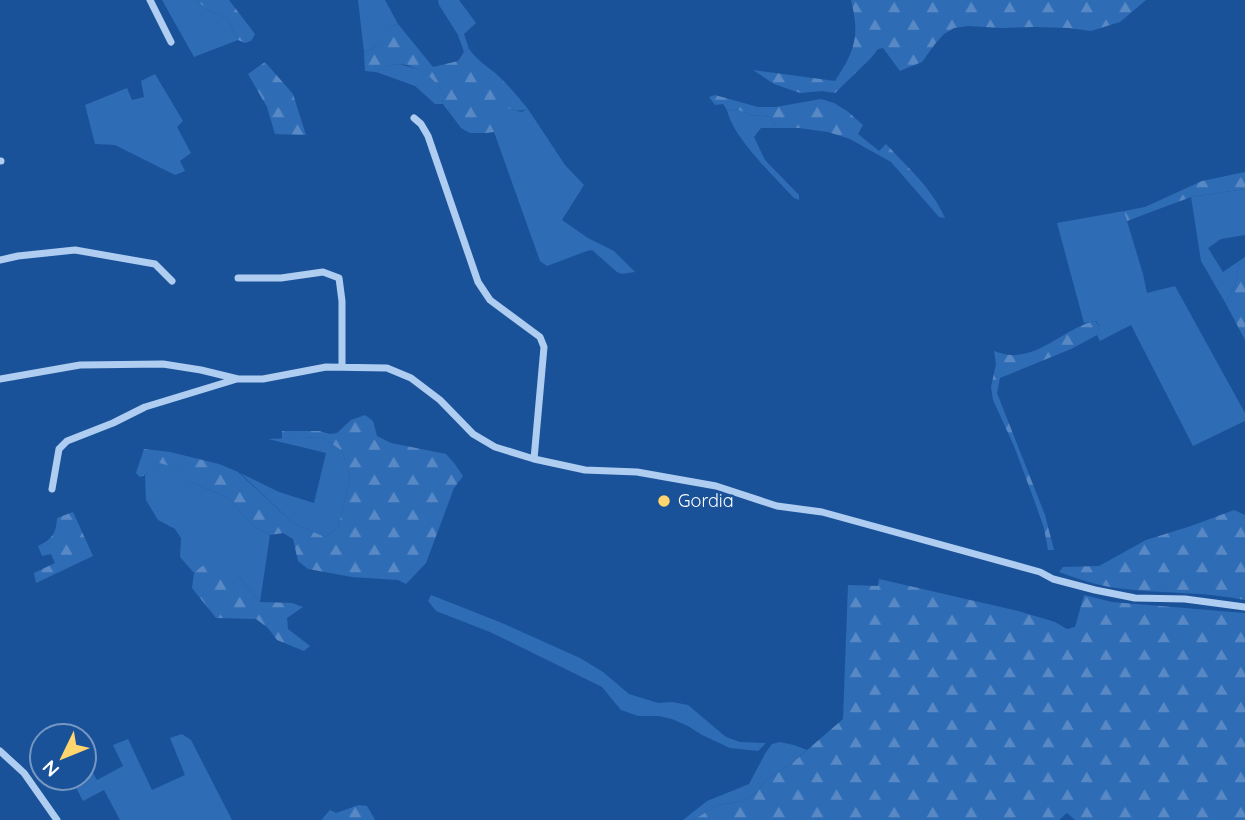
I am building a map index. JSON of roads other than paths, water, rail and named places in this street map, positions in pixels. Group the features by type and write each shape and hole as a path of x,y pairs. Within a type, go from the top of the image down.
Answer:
{"street":[{"path":"150,0 171,42"},
{"path":"414,118 428,136 478,282 490,300 540,337 544,347 534,459"},
{"path":"0,260 75,250 155,264 172,281"},
{"path":"238,278 281,278 323,272 339,278 342,301 342,367"},
{"path":"0,379 80,365 163,364 238,379 263,379 326,367 387,368 411,378 440,401 473,434 495,447 534,459 585,470 637,472 716,486 777,506 822,512 1040,572 1052,579 1095,590 1135,598 1185,599 1245,607"},
{"path":"52,489 59,449 67,441 145,407 238,379"},
{"path":"0,751 24,772 57,820"}],"place":[{"name":"Gordia","path":"664,501"}]}
